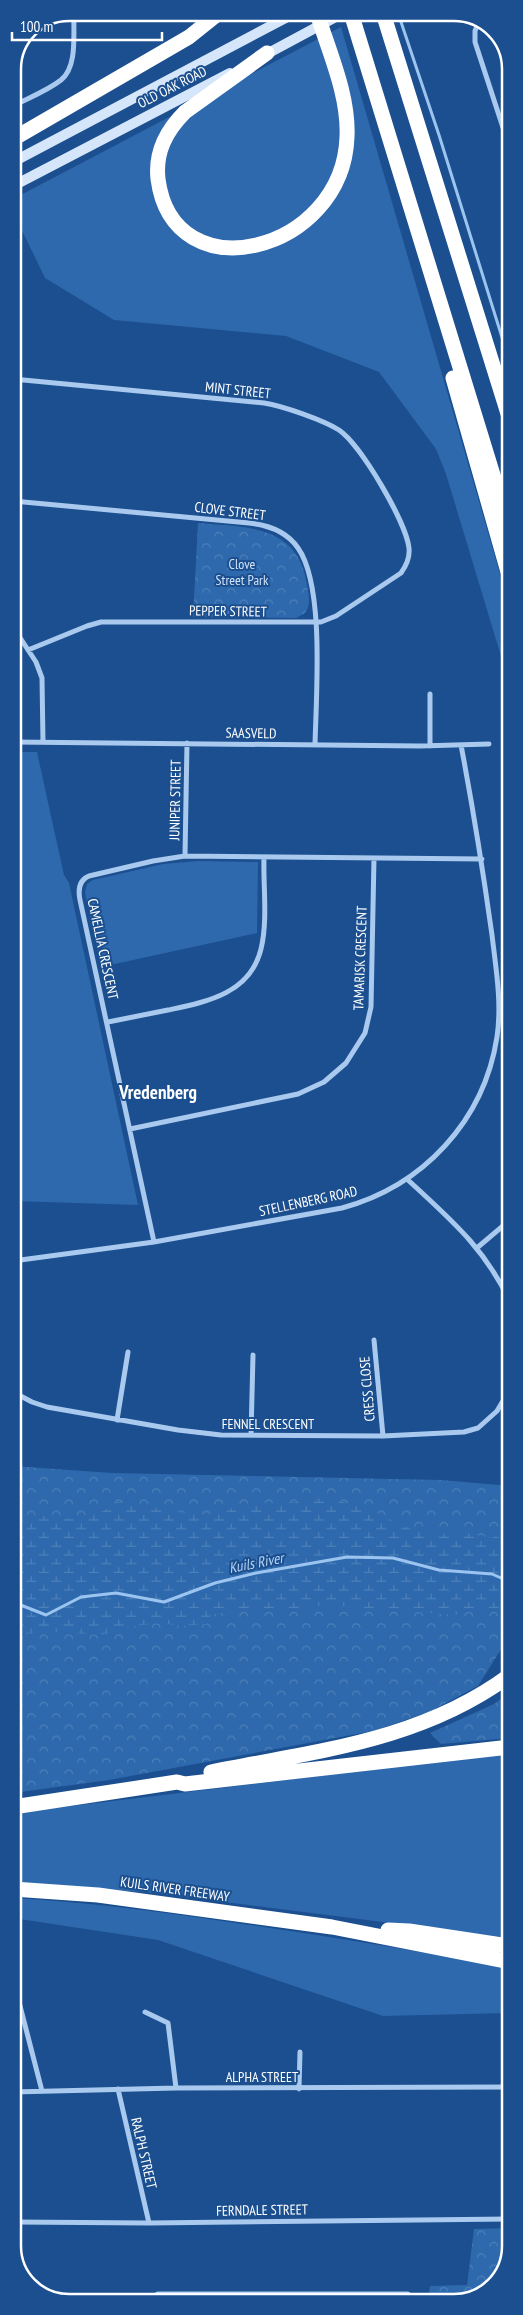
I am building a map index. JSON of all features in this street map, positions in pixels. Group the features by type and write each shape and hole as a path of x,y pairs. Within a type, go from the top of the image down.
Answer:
{"highway":[{"path":"21,134 189,37 209,21"},
{"path":"267,53 185,112 173,124 161,146 158,175 165,205 183,230 205,243 237,248 262,244 282,237 309,219 334,187 346,153 347,123 342,94 319,21"},
{"path":"354,21 502,504"},
{"path":"385,21 502,394"},
{"path":"401,172 397,176 396,181 502,551"},
{"path":"177,1782 184,1777 379,1738 448,1713 485,1694 502,1681"},
{"path":"21,1806 177,1782 185,1784 502,1748"},
{"name":"KUILS RIVER FREEWAY","path":"21,1890 107,1896 332,1927"},
{"path":"332,1927 410,1931 502,1945"},
{"path":"332,1927 502,1960"}],"main road":[{"name":"OLD OAK ROAD","path":"21,157 280,21"},
{"name":"OLD OAK ROAD","path":"21,181 328,21"}],"street":[{"path":"21,101 65,76 71,59 73,21"},
{"path":"476,27 475,42 502,127"},
{"name":"MINT STREET","path":"21,380 264,402 280,406 334,427 347,437 386,491 408,544 408,558"},
{"name":"CLOVE STREET","path":"21,502 249,522 275,529 293,542 307,563 312,586 316,624 316,745"},
{"name":"PEPPER STREET","path":"28,650 101,622 316,624 336,616 401,574 408,558"},
{"path":"21,639 38,667 43,684 42,742"},
{"path":"430,694 430,746"},
{"name":"SAASVELD","path":"21,742 430,746 489,744"},
{"name":"JUNIPER STREET","path":"185,856 186,743"},
{"name":"STELLENBERG ROAD","path":"21,1261 154,1242 342,1208 379,1196 408,1180 434,1158 462,1126 482,1090 495,1050 499,1022 499,994 482,859 461,745"},
{"name":"CAMELLIA CRESCENT","path":"154,1242 108,1022 80,900 81,882 89,876 185,856 482,859"},
{"path":"108,1022 207,1001 226,994 242,982 257,959 262,943 264,857"},
{"name":"TAMARISK CRESCENT","path":"130,1129 298,1094 324,1082 346,1064 365,1033 372,1007 374,858"},
{"path":"408,1180 478,1247 502,1284"},
{"path":"478,1247 502,1227"},
{"name":"CRESS CLOSE","path":"374,1340 383,1436"},
{"path":"117,1420 128,1352"},
{"path":"251,1435 253,1355"},
{"name":"FENNEL CRESCENT","path":"21,1397 47,1407 117,1420 207,1434 251,1435 383,1436 464,1432 478,1428 497,1411 502,1403"},
{"path":"21,2010 42,2091"},
{"path":"145,2012 168,2022 176,2088"},
{"path":"299,2089 300,2052"},
{"name":"ALPHA STREET","path":"21,2092 176,2088 502,2087"},
{"name":"RALPH STREET","path":"118,2089 149,2223"},
{"name":"FERNDALE STREET","path":"21,2222 149,2223 502,2219"},
{"path":"158,2294 408,2294"}],"green space":[{"path":"341,27 502,580 502,660 446,474 436,449 379,372 286,336 114,320 45,278 21,228 21,195"},
{"name":"Clove Street Park","path":"198,523 249,528 265,532 279,538 291,548 300,562 306,580 309,602 305,613 296,618 193,617"},
{"path":"21,752 37,752 64,875 69,883 138,1205 21,1201"},
{"path":"198,861 258,862 257,933 101,967 85,893 87,884 93,880 163,864"},
{"path":"21,1467 112,1473 441,1480 502,1485 502,1648 478,1686 429,1712 373,1731 109,1780 21,1792"},
{"path":"322,1497 363,1507 417,1532 443,1534 457,1531 492,1538 502,1531 502,1612 481,1609 454,1615 339,1606 312,1606 304,1612 255,1608 215,1614 209,1617 207,1624 182,1626 161,1623 126,1627 102,1635 46,1631 21,1635 21,1521 42,1516 59,1519 82,1517 105,1510 117,1502 197,1515 224,1513 238,1504 314,1502"},
{"path":"502,1698 502,1739 441,1744 430,1733 494,1704"},
{"path":"502,1754 502,1937 145,1892 21,1885 21,1812"},
{"path":"21,1899 94,1904 175,1914 405,1949 502,1967 502,2013 383,2016 158,1940 21,1919"},
{"path":"502,2228 501,2252 495,2270 483,2284 472,2290 454,2294 429,2294 430,2286 467,2285 474,2229"}],"waterway":[{"path":"401,21 439,135 502,337"},
{"name":"Kuils River","path":"21,1605 46,1615 81,1597 116,1593 164,1602 215,1583 256,1573 347,1557 393,1558 439,1570 492,1574 502,1578"}],"district":[{"name":"Vredenberg","path":"158,1092"}]}
